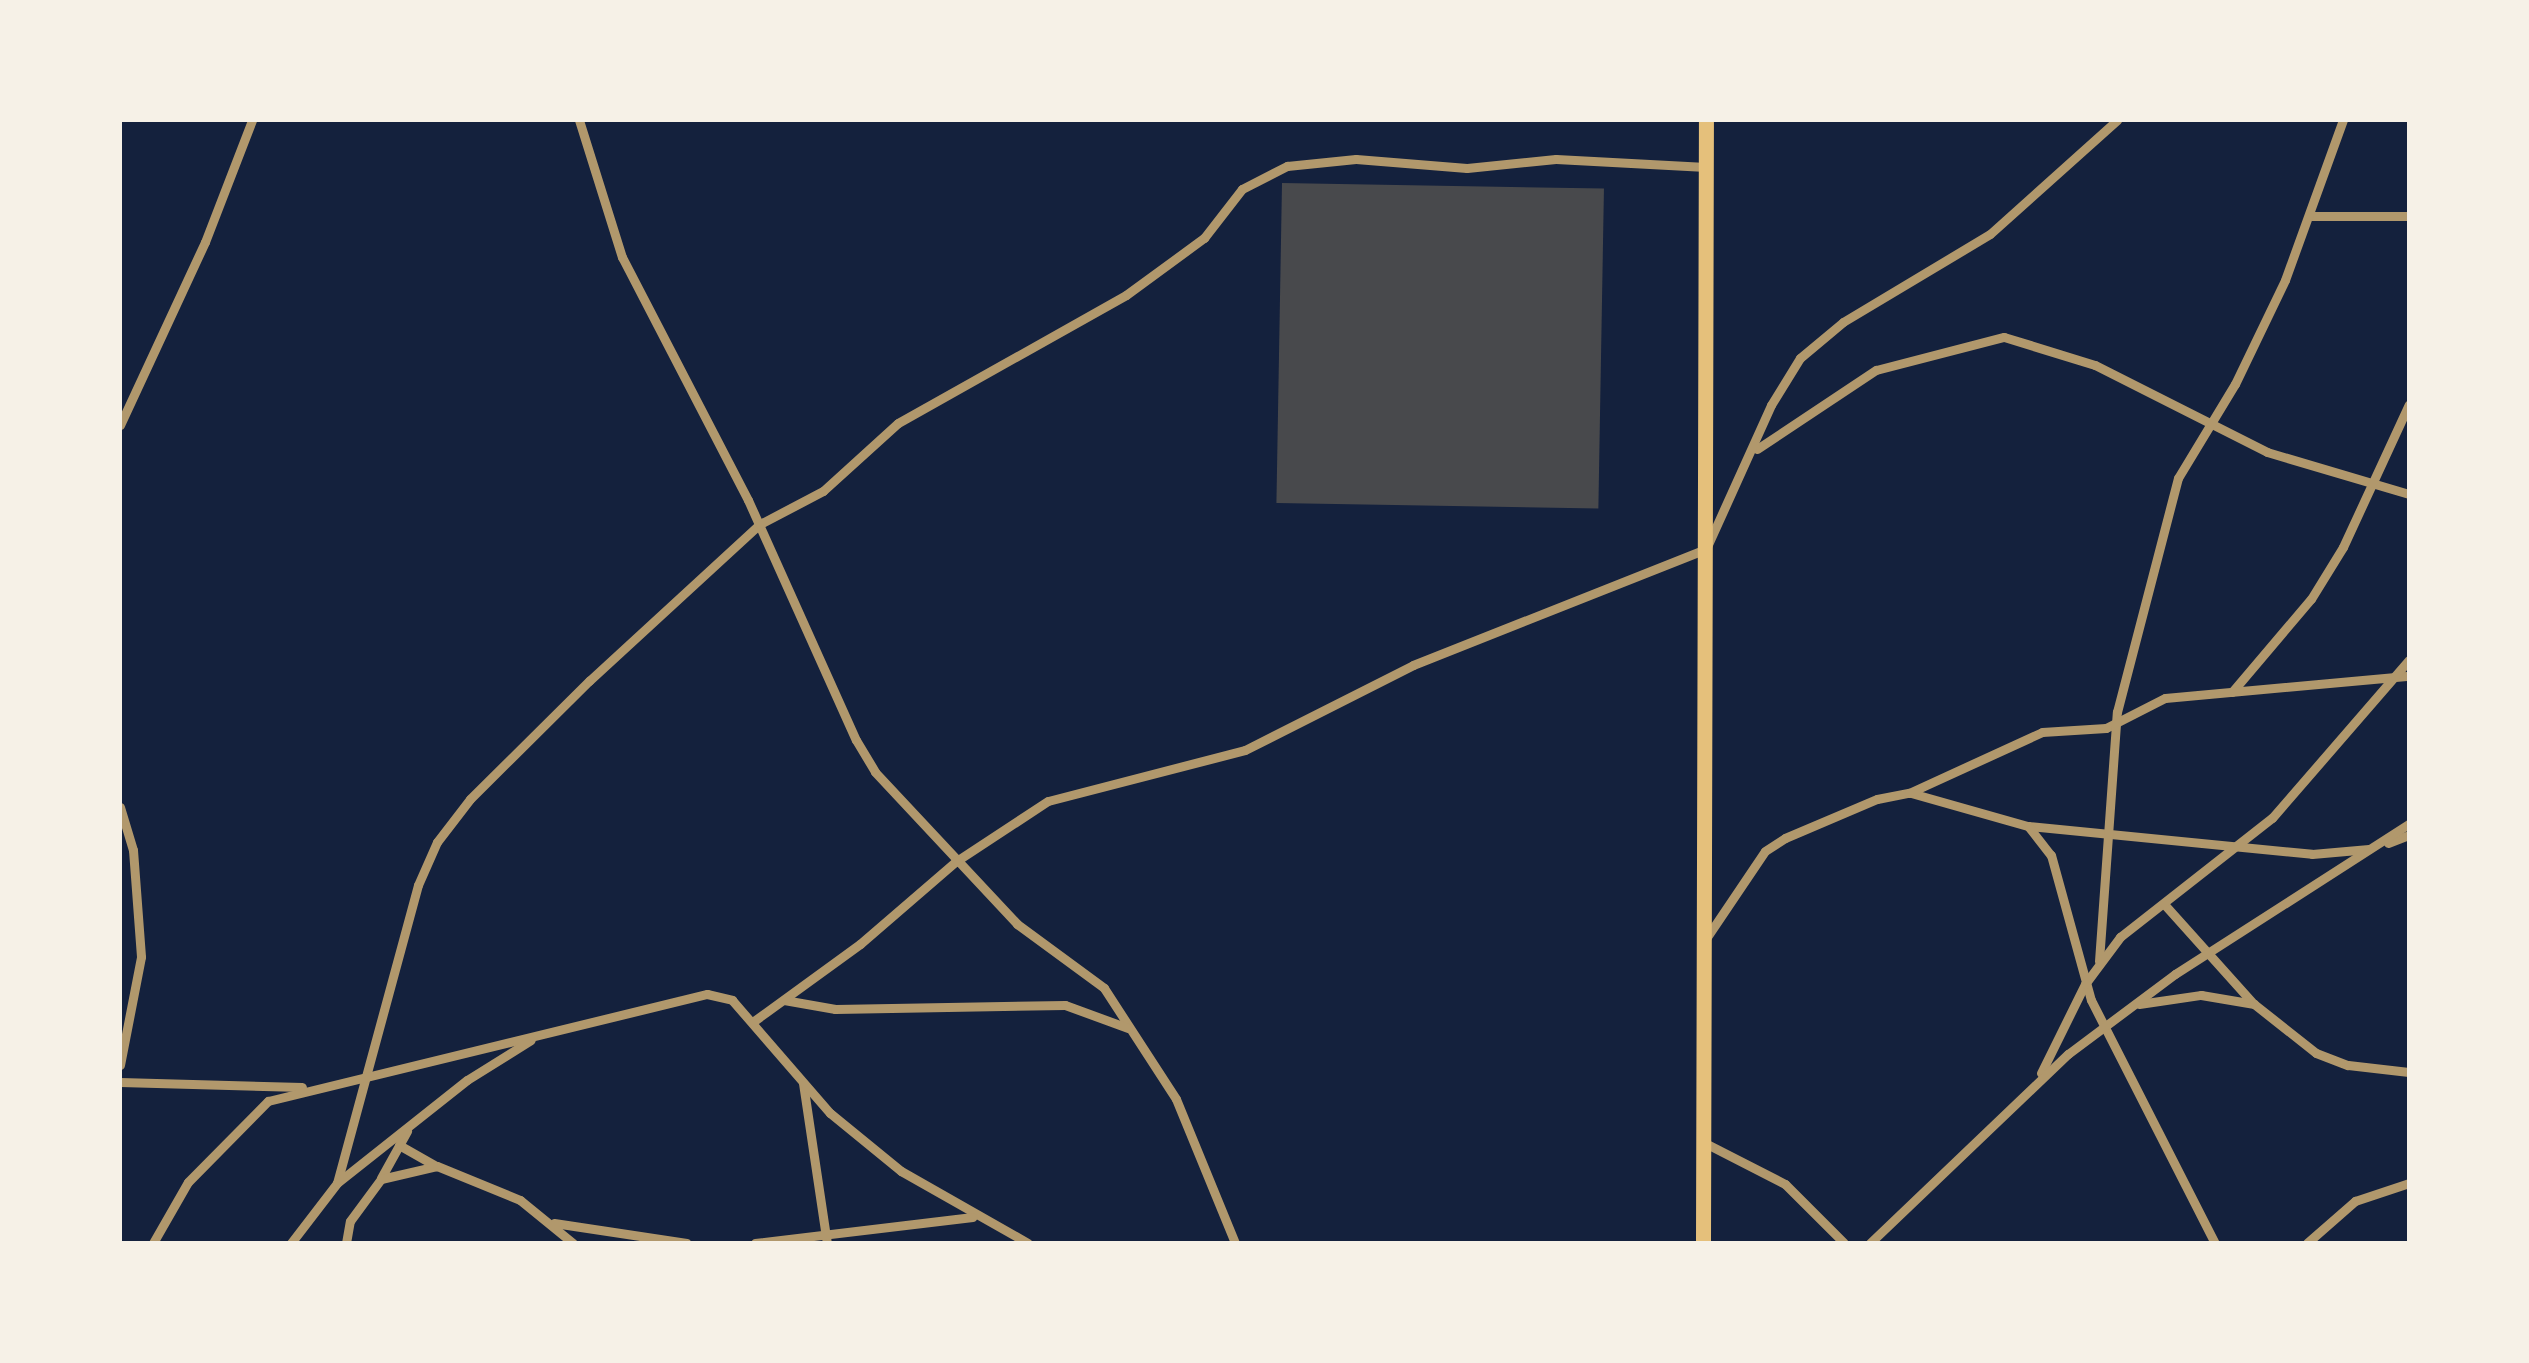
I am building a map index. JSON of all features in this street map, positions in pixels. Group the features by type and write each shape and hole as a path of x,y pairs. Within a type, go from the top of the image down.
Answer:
{"highway":[{"path":"1703,1243 1706,120"}],"street":[{"path":"120,425 205,242 252,120"},
{"path":"579,120 622,257 760,524 856,740 875,772 956,862 1016,924 1089,974 1130,1028 1176,1099 1236,1243"},
{"path":"754,1021 956,862 1048,801 1245,750 1414,665 1706,550 1754,451 1771,405 1800,358 1842,322 1990,234 2118,120"},
{"path":"2099,961 2116,723 2178,478 2257,340 2310,216 2344,120"},
{"path":"337,1183 370,1078 418,886 437,842 470,798 760,524 823,491 898,423 1126,296 1204,238 1242,189 1287,166 1356,159 1467,168 1556,159 1706,168"},
{"path":"2310,216 2409,216"},
{"path":"1754,451 1876,370 2004,337 2095,365 2267,452 2409,494"},
{"path":"2232,692 2311,599 2343,547 2409,404"},
{"path":"2038,1080 2099,961 2272,818 2409,660"},
{"path":"1705,940 1765,851 1877,799 1909,792 2042,732 2088,732 2116,723 2164,698 2409,676"},
{"path":"1909,792 2028,826 2236,848 2312,854 2380,846 2409,835"},
{"path":"120,807 133,850 141,957 120,1066"},
{"path":"1870,1243 2038,1080 2104,1028 2210,951 2409,824"},
{"path":"2028,826 2050,855 2086,984 2104,1028 2214,1243"},
{"path":"2164,904 2254,1004 2329,1058 2409,1072"},
{"path":"153,1243 188,1182 242,1122 268,1100 708,994 732,1000 830,1113 902,1171 1028,1243"},
{"path":"2136,1004 2202,995 2254,1004"},
{"path":"784,1000 834,1010 1064,1005 1130,1028"},
{"path":"292,1243 337,1183 467,1080 540,1035"},
{"path":"803,1080 826,1238"},
{"path":"120,1082 312,1087"},
{"path":"346,1243 358,1208 381,1179 409,1128"},
{"path":"1703,1142 1784,1184 1844,1243"},
{"path":"399,1145 437,1166 470,1175 551,1223 573,1243"},
{"path":"381,1179 437,1166"},
{"path":"2306,1243 2355,1201 2409,1183"},
{"path":"755,1243 826,1238 975,1216"},
{"path":"551,1223 686,1243"}],"building":[{"path":"1282,183 1604,189 1598,509 1276,503"}]}
